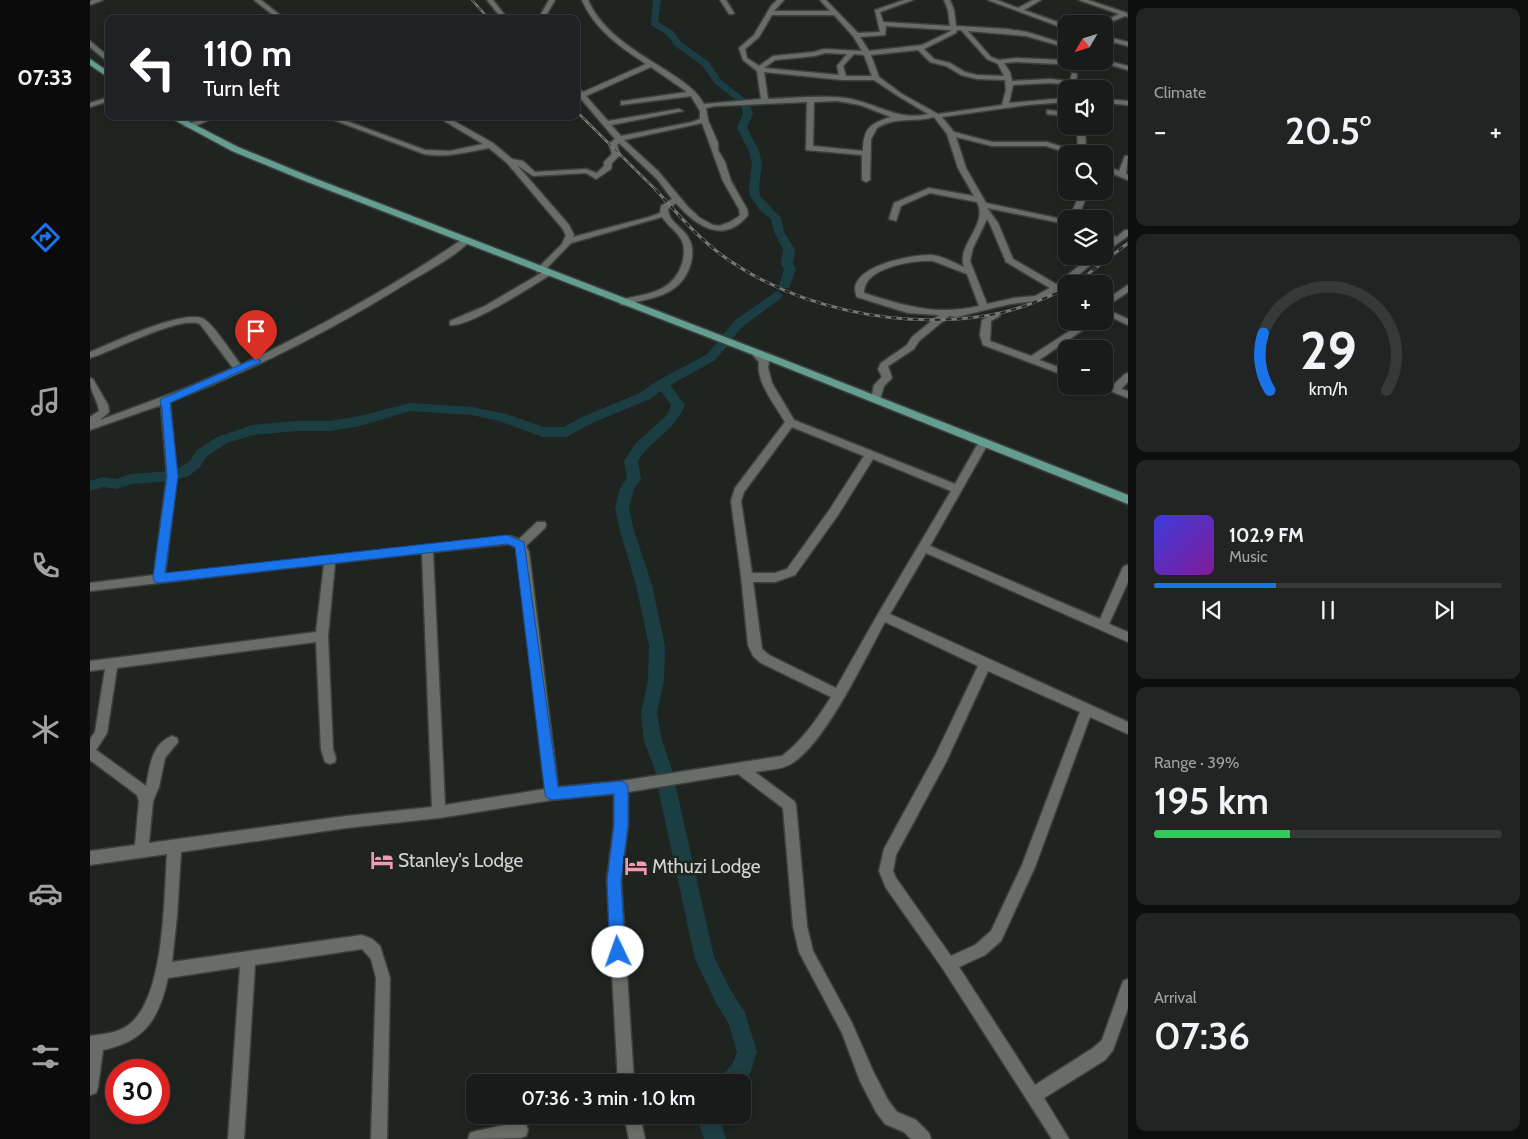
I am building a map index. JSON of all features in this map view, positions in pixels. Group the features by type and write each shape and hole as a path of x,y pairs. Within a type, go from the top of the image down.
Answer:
{"main road":[{"path":"90,60 105,73"},
{"path":"178,120 269,163 544,272 755,352 1128,500"}],"street":[{"path":"90,3 100,0"},
{"path":"258,0 277,15"},
{"path":"490,0 502,15"},
{"path":"543,15 552,0"},
{"path":"580,93 619,139 660,180 676,200 704,224 715,228 730,226 744,215 742,206 726,181 719,158 714,150 714,143 704,120 703,106 686,86 651,64 606,30 585,0"},
{"path":"722,0 731,13"},
{"path":"781,0 774,6 757,36 742,48 743,58 746,61 760,69 844,78 876,78"},
{"path":"823,0 856,35 867,53 876,78 935,115 951,134 962,168 994,223 1009,260 1058,289"},
{"path":"856,35 883,34 877,11 910,0"},
{"path":"760,69 773,58 824,51 867,53 919,47 953,33 951,10 947,0"},
{"path":"991,0 1058,24"},
{"path":"1020,9 1038,0"},
{"path":"1082,0 1127,14"},
{"path":"772,12 802,14 836,13"},
{"path":"1113,19 1127,14"},
{"path":"881,25 952,27 1017,32 1057,43"},
{"path":"963,29 990,59 998,62 1017,60 1058,62"},
{"path":"1113,41 1128,44"},
{"path":"90,43 105,57"},
{"path":"919,47 932,61 948,64 962,74 977,77 1009,81 1073,83 1074,74"},
{"path":"840,100 844,89 844,78 840,66 852,53"},
{"path":"998,62 1009,81 1008,102 1004,106"},
{"path":"580,92 651,64"},
{"path":"1113,64 1128,68"},
{"path":"760,69 765,100"},
{"path":"624,103 691,94"},
{"path":"90,105 105,100"},
{"path":"703,106 765,100 840,100 854,101 896,117 921,119 935,115 1058,101"},
{"path":"810,100 809,148 866,153"},
{"path":"1113,102 1128,103"},
{"path":"606,124 679,111"},
{"path":"1050,112 1058,113"},
{"path":"866,180 868,134 878,123 896,117"},
{"path":"188,126 204,120"},
{"path":"337,120 424,152 450,153 490,145"},
{"path":"446,120 490,145 510,161 566,227 570,235 568,241 544,272 488,308 453,323"},
{"path":"510,161 520,163 533,174 586,171 596,177 608,167 608,162 616,155 612,144 619,139 694,124 704,120"},
{"path":"951,134 992,144 1047,144 1058,148"},
{"path":"1113,171 1125,176 1128,158"},
{"path":"893,219 897,205 925,191 936,190 982,205 1058,220"},
{"path":"622,302 651,296 668,290 685,268 686,241 663,214 664,208 676,200"},
{"path":"982,205 979,230 969,248 966,263 984,309"},
{"path":"568,241 663,214"},
{"path":"1113,244 1128,232"},
{"path":"1113,238 1118,240"},
{"path":"91,427 165,401 320,331 430,266 466,241"},
{"path":"970,272 935,258 876,268 867,275 859,287 860,295 908,310 946,314 984,309 1014,300 1041,298 1058,289"},
{"path":"1075,275 1087,265"},
{"path":"1113,302 1128,288"},
{"path":"876,400 879,385 887,378 883,369 884,365 911,347 915,339 946,314"},
{"path":"1113,314 1126,318"},
{"path":"996,316 987,320 985,342 1058,369"},
{"path":"90,355 177,321 196,319 203,322 239,369"},
{"path":"1032,360 1078,330"},
{"path":"755,352 764,361 763,368 767,383 790,422 957,489"},
{"path":"1128,376 1114,390 1128,395"},
{"path":"90,381 103,405 104,412 93,420 91,427"},
{"path":"159,578 172,476 165,401"},
{"path":"790,422 739,492 736,500 747,576 753,638 757,652 764,659 838,695"},
{"path":"90,858 740,770 776,764 793,757 806,744 838,695 984,442"},
{"path":"747,576 763,579 784,576 791,572 834,512 870,455"},
{"path":"520,545 541,525"},
{"path":"90,587 507,539 520,545"},
{"path":"520,545 552,794"},
{"path":"427,548 439,812"},
{"path":"924,548 1128,637"},
{"path":"330,560 322,636 327,749 330,758"},
{"path":"1103,625 1128,569"},
{"path":"883,616 1128,728"},
{"path":"90,666 305,640 322,636"},
{"path":"90,748 101,733 112,663"},
{"path":"985,664 941,758 889,854 886,862 886,871 891,883 948,964 1061,1139"},
{"path":"948,964 979,952 989,945 996,936 1028,867 1087,709"},
{"path":"141,852 146,801 152,788 159,756 164,748 172,742"},
{"path":"90,753 142,791 146,801"},
{"path":"740,770 789,805 800,926 810,960 848,1028 866,1075 882,1106 892,1118 910,1126 923,1139"},
{"path":"621,787 621,825 614,880 626,1074"},
{"path":"90,1088 93,1043 127,1035 143,1022 156,1000 164,971 174,847"},
{"path":"164,971 362,942 369,944 377,954 383,978 379,1139"},
{"path":"236,1139 248,959"},
{"path":"1032,1096 1099,1054 1108,1044 1128,986"},
{"path":"634,1124 637,1139"},
{"path":"476,1139 520,1130"}],"waterway":[{"path":"657,0 654,23 670,33 678,44 706,64 718,82 745,103 748,113 742,128 754,151 757,164 754,186 755,196 763,207 776,218 779,232 789,249 787,264 790,269 785,286"},
{"path":"728,336 738,324 777,295"},
{"path":"662,384 710,358 722,345"},
{"path":"90,486 103,482 116,484 131,479 172,476 184,472 195,464 202,453 222,440 252,430 296,426 330,426 360,421 410,407 472,411 501,417 543,432 566,432 587,420 645,396 662,384"},
{"path":"662,384 678,405 674,416 640,447 631,461 634,479 627,488 622,508 627,531 644,585 657,646 656,681 649,713 653,741 664,772"},
{"path":"667,788 705,959 723,996 738,1020 747,1052 742,1069 737,1074"},
{"path":"710,1124 715,1139"}],"railway":[{"path":"472,0 485,15"},
{"path":"580,115 656,190"},
{"path":"656,190 705,241 723,256 751,274 782,289 814,301 848,310 882,316 950,319 1005,312 1058,292"},
{"path":"1087,275 1128,243"}],"place":[{"name":"Stanley's Lodge","path":"382,860"},
{"name":"Mthuzi Lodge","path":"636,866"}],"route":[{"path":"256,361 165,401 172,476 159,578 507,539 520,545 523,552 552,794 621,787 621,825 614,880 618,952"}]}
